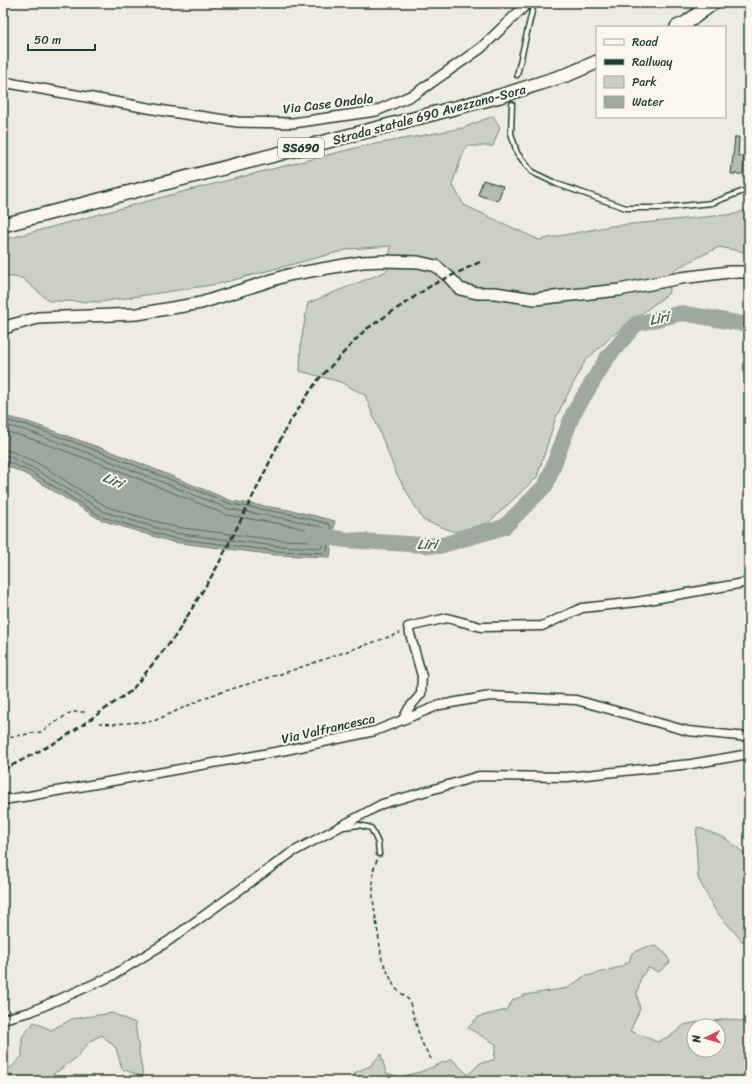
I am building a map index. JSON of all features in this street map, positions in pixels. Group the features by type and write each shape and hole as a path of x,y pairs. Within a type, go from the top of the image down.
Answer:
{"highway":[{"path":"679,26 686,23 713,3"},
{"name":"Strada statale 690 Avezzano-Sora","path":"3,226 492,98 569,74 596,62"}],"main road":[{"path":"3,329 38,318 137,314 201,303 288,275 362,262 418,262 436,266 450,277 460,289 477,293 495,293 535,299 619,290 688,277 729,272 749,272"}],"street":[{"name":"Via Case Ondola","path":"3,82 166,111 238,122 293,123 376,111 415,94 482,48 528,3"},
{"path":"404,719 408,708 421,694 422,676 408,627 447,618 481,628 542,626 582,608 637,602 749,582"},
{"name":"Via Valfrancesca","path":"3,800 286,750 375,731 440,705 490,696 576,700 688,731 749,737"},
{"path":"3,1019 30,1012 112,976 168,942 291,853 382,804 479,776 567,777 691,764 749,754"}],"lane":[{"path":"517,75 534,3"},
{"path":"512,104 511,133 517,153 532,172 557,184 626,208 661,208 712,203 749,189"},
{"path":"340,827 359,825 370,828 378,843 379,854"}],"path":[{"path":"99,723 115,724 154,721 209,696 290,671 394,636 402,633 408,627"},
{"path":"3,738 41,732 71,712 86,712"},
{"path":"379,854 373,871 373,900 382,960 395,988 409,1000 421,1041 431,1059"},
{"path":"3,1071 17,1081"}],"green space":[{"path":"493,116 500,127 493,146 466,146 452,184 464,205 539,240 611,226 736,214 749,208 749,253 719,247 675,269 668,294 613,335 585,361 556,417 537,477 488,523 455,532 423,520 396,473 365,395 340,382 300,371 301,342 308,303 387,271 391,246 350,249 218,284 100,302 49,301 22,278 3,276 3,240 174,194 359,147 463,128"},
{"path":"3,375 6,381 5,404 3,404"},
{"path":"697,827 725,838 749,857 749,944 742,941 715,910 698,878 696,844"},
{"path":"656,946 665,953 670,962 659,972 648,968 641,977 637,994 640,1009 630,1031 657,1042 672,1035 686,1025 686,1058 726,1058 726,1019 749,1022 749,1081 357,1081 354,1073 370,1066 381,1054 386,1073 400,1077 420,1072 452,1059 468,1075 480,1063 494,1060 496,1044 468,1028 478,1017 506,1010 513,1000 525,995 568,988 583,977 620,967 629,962 632,953 645,947"},
{"path":"112,1013 135,1023 143,1077 122,1069 116,1048 102,1035 90,1041 76,1058 44,1081 3,1081 3,1067 11,1068 22,1056 22,1037 34,1022 51,1030 72,1019"}],"water":[{"path":"3,416 28,422 115,453 232,501 295,511 335,521 330,557 276,555 172,542 101,520 29,476 3,464"}],"building":[{"path":"735,137 739,137 738,156 744,156 743,174 731,174"},
{"path":"483,180 503,186 498,201 478,195"}],"waterway":[{"name":"Liri","path":"312,534 346,540 439,546 504,527 546,485 573,414 607,358 636,324 682,313 749,325"}],"railway":[{"path":"3,769 62,739 131,691 176,635 217,567 287,426 317,381 365,330 432,285 482,261"}]}
